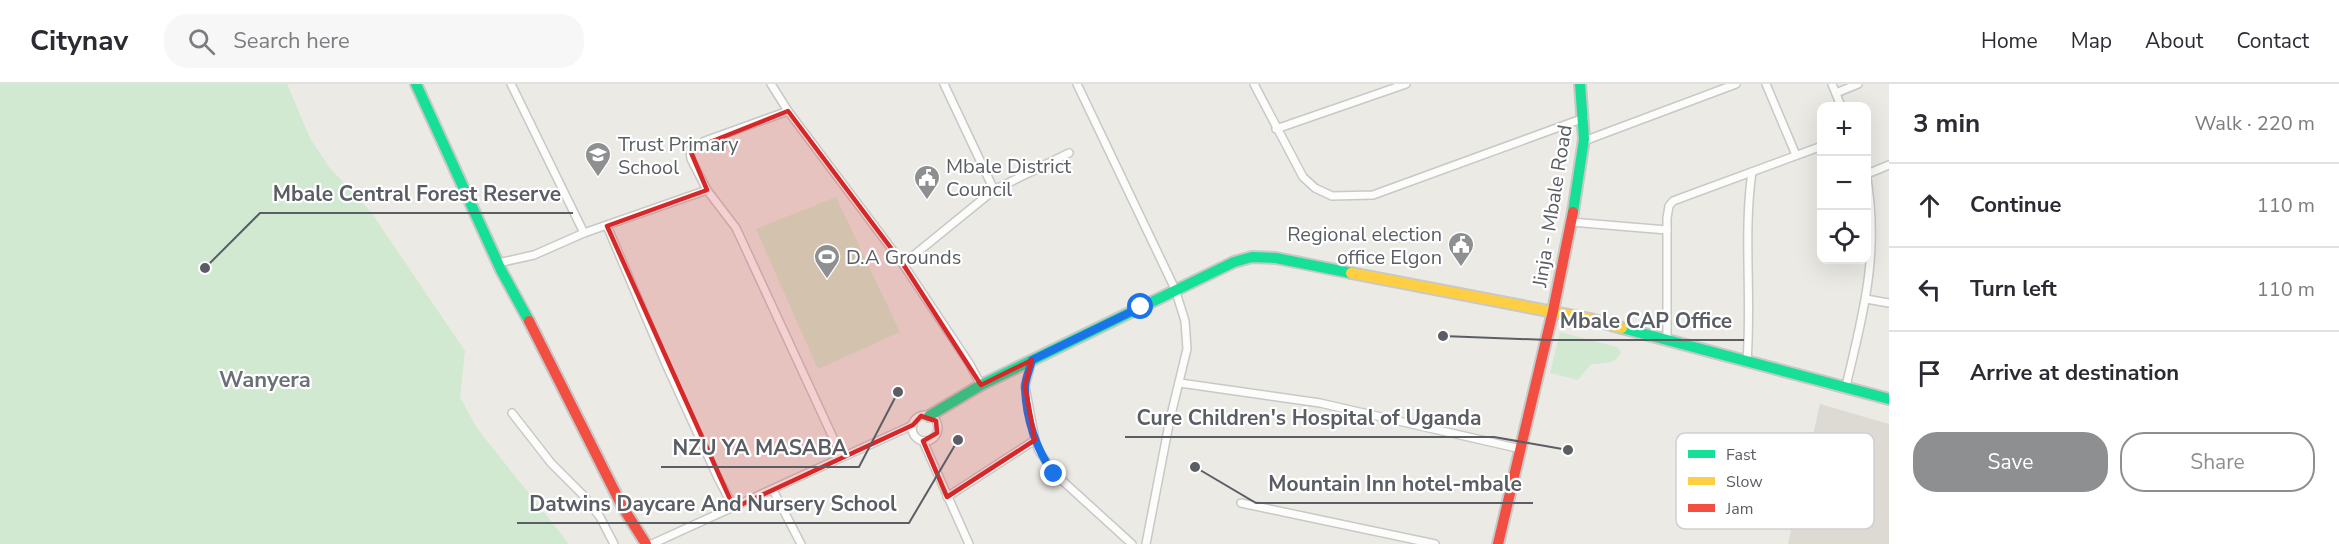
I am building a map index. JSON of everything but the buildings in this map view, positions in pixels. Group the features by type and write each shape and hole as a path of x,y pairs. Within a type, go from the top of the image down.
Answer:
{"street":[{"path":"416,84 498,263 536,333 622,506 646,544"},
{"path":"511,84 584,233"},
{"path":"771,84 788,111 903,264 969,363 981,385"},
{"path":"944,84 994,190"},
{"path":"1077,84 1175,288 1188,337 1146,544"},
{"path":"1254,84 1303,177 1315,188 1332,196 1373,195 1584,118"},
{"path":"1276,129 1406,84"},
{"name":"Jinja - Mbale Road","path":"1498,544 1553,311 1558,274 1571,222 1584,141 1580,84"},
{"path":"1584,141 1736,84"},
{"path":"1766,84 1797,155"},
{"path":"1832,84 1839,102"},
{"path":"1836,93 1858,84"},
{"path":"788,111 705,141 690,150 691,159 707,190 736,228 842,457"},
{"path":"1667,339 1669,206 1673,201 1817,148"},
{"path":"903,264 994,190 1069,153"},
{"path":"1871,172 1889,165"},
{"path":"1747,360 1750,293 1746,227 1752,172"},
{"path":"498,263 534,255 584,233 707,190"},
{"path":"1846,386 1866,299 1872,253 1871,210"},
{"path":"1571,222 1667,230"},
{"path":"607,226 665,362 734,508"},
{"path":"969,544 923,441 913,434 913,425 917,418 929,416 981,385 1175,288 1234,262 1252,257 1276,258 1553,311 1889,399"},
{"path":"1866,299 1889,303"},
{"path":"1032,360 1025,386 1035,440 1043,458 1054,474 1132,544"},
{"path":"1180,383 1320,403 1521,448"},
{"path":"512,413 551,463 583,495 600,517 614,544"},
{"path":"923,441 931,440 937,433 938,425 929,416"},
{"path":"652,544 913,425"},
{"path":"947,497 1035,440"},
{"path":"773,490 801,544"},
{"path":"1241,503 1435,544"}],"highlighted area":[{"path":"788,111 903,264 981,385 1032,360 1025,386 1035,440 947,497 923,441 937,433 936,421 921,416 913,425 734,508 607,226 707,190 690,150"}],"shaded area":[{"path":"1820,404 1889,424 1889,544 1788,544 1791,529 1874,529 1874,433 1813,433"}],"green space":[{"path":"0,84 287,84 310,138 329,167 371,212 465,351 460,397 476,427 569,544 0,544"},
{"name":"D.A Grounds","path":"836,197 900,332 818,369 756,229"},
{"path":"1560,332 1617,347 1621,351 1613,361 1591,364 1578,380 1550,373"}],"traffic: fast":[{"path":"416,84 501,270 529,321"},
{"path":"1573,212 1584,139 1580,84"},
{"path":"929,416 981,385 1234,262 1252,257 1276,258 1351,273"},
{"path":"1622,328 1889,399"}],"traffic: slow":[{"path":"1351,273 1590,319 1622,328"}],"traffic: jam":[{"path":"1498,544 1553,311 1573,212"},
{"path":"529,321 622,506 646,544"}],"place":[{"name":"Trust Primary School","path":"598,178"},
{"name":"Mbale District Council","path":"927,201"},
{"name":"Mbale Central Forest Reserve","path":"205,268"},
{"name":"Regional election office Elgon","path":"1461,268"},
{"name":"D.A Grounds","path":"827,280"},
{"name":"Mbale CAP Office","path":"1443,336"},
{"name":"NZU YA MASABA","path":"898,392"},
{"name":"Datwins Daycare And Nursery School","path":"958,440"},
{"name":"Cure Children's Hospital of Uganda","path":"1568,450"},
{"name":"Mountain Inn hotel-mbale","path":"1195,467"}],"district":[{"name":"Wanyera","path":"265,379"}],"route":[{"path":"1054,474 1039,451 1027,400 1025,386 1032,360 1141,307"}]}
